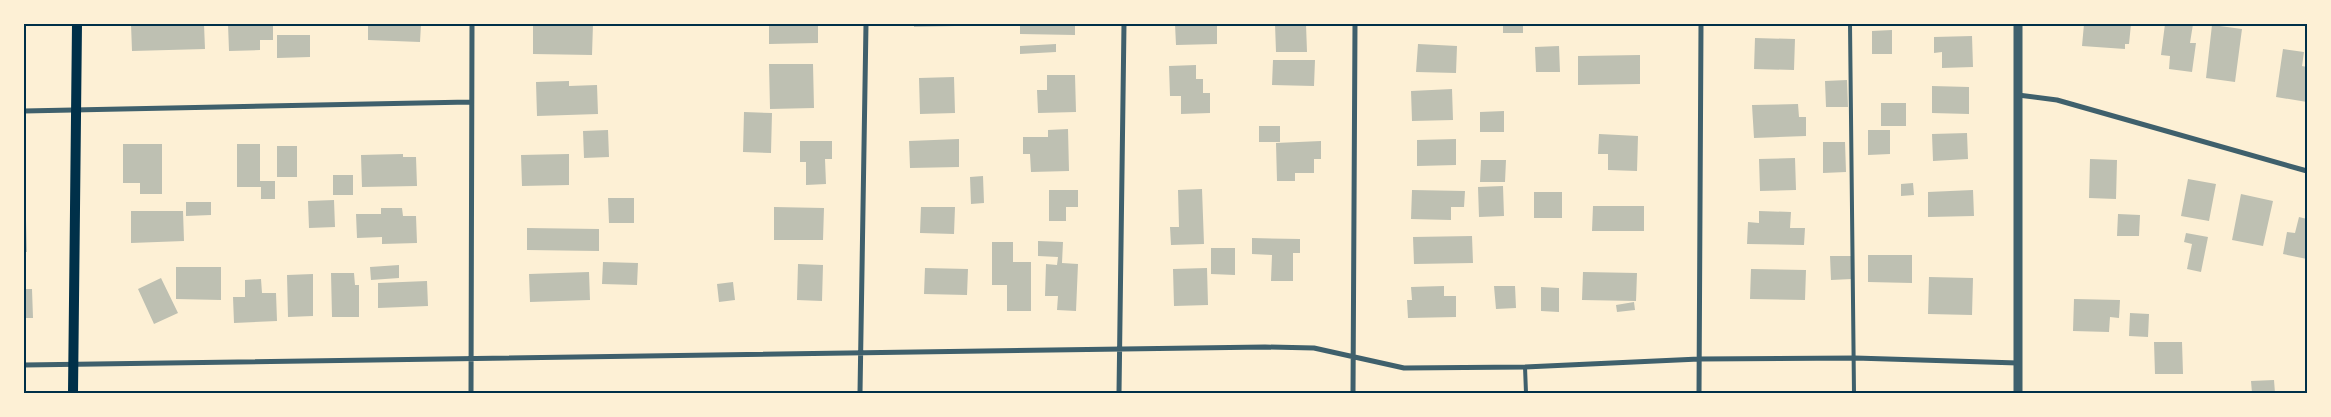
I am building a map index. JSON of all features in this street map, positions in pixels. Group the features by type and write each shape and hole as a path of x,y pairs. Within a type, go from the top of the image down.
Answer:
{"main road":[{"path":"73,393 77,24"}],"street":[{"path":"471,393 470,102 472,24"},
{"path":"860,393 866,24"},
{"path":"1119,393 1124,24"},
{"path":"1353,393 1355,24"},
{"path":"1699,393 1701,24"},
{"path":"2018,24 2018,393"},
{"path":"2018,95 2057,100 2307,171"},
{"path":"24,111 470,102"},
{"path":"24,365 471,360 860,352 1314,348 1404,368 1526,367 1699,359 1855,358 2018,363"}],"lane":[{"path":"1850,24 1854,393"},
{"path":"1526,367 1526,393"}],"building":[{"path":"131,24 204,24 205,49 132,51"},
{"path":"228,24 273,24 273,40 260,40 260,50 229,51"},
{"path":"368,24 421,24 420,42 368,40"},
{"path":"533,24 593,24 592,55 533,54"},
{"path":"769,24 818,24 818,43 769,44"},
{"path":"914,24 955,24 955,26 914,27"},
{"path":"1020,24 1075,24 1075,35 1020,34"},
{"path":"1175,24 1217,25 1217,44 1176,45"},
{"path":"1275,24 1306,24 1307,52 1276,52"},
{"path":"1503,24 1523,24 1523,33 1503,33"},
{"path":"2084,24 2131,24 2129,44 2125,44 2125,49 2082,46"},
{"path":"2165,24 2193,24 2190,43 2196,43 2192,72 2169,69 2170,56 2161,55"},
{"path":"2212,25 2242,29 2235,82 2206,78"},
{"path":"1892,30 1892,54 1872,54 1872,31"},
{"path":"277,35 310,35 310,57 277,58"},
{"path":"1972,36 1973,67 1942,68 1942,52 1934,53 1934,37"},
{"path":"1755,38 1795,39 1794,70 1754,69"},
{"path":"1056,44 1056,52 1020,54 1020,46"},
{"path":"1418,44 1457,46 1456,73 1416,72"},
{"path":"1559,46 1560,72 1536,72 1535,47"},
{"path":"2283,49 2304,52 2302,66 2307,67 2307,102 2276,97"},
{"path":"1640,55 1640,84 1578,85 1578,56"},
{"path":"1273,60 1315,60 1314,86 1272,85"},
{"path":"769,64 813,64 814,108 770,109"},
{"path":"1196,65 1196,79 1203,79 1203,93 1210,93 1210,113 1181,114 1181,96 1170,96 1169,66"},
{"path":"1047,75 1075,75 1076,112 1038,113 1037,90 1047,90"},
{"path":"954,77 955,113 920,114 919,78"},
{"path":"1847,80 1848,107 1826,107 1825,81"},
{"path":"569,81 569,86 597,85 598,114 537,116 536,82"},
{"path":"1932,86 1969,87 1969,114 1932,113"},
{"path":"1452,89 1453,120 1412,121 1411,91"},
{"path":"1881,103 1906,103 1906,126 1881,126"},
{"path":"1798,104 1799,117 1806,117 1806,136 1754,138 1752,105"},
{"path":"1504,111 1504,132 1480,132 1480,112"},
{"path":"744,112 772,113 771,153 743,152"},
{"path":"1259,126 1280,126 1280,142 1259,142"},
{"path":"1068,129 1069,171 1031,172 1030,154 1023,154 1023,137 1048,137 1048,130"},
{"path":"608,130 609,157 584,158 583,131"},
{"path":"1868,130 1890,130 1890,154 1868,155"},
{"path":"1967,133 1968,159 1933,161 1932,134"},
{"path":"1599,134 1638,136 1637,171 1608,170 1608,154 1598,154"},
{"path":"959,139 959,167 910,168 909,141"},
{"path":"1456,139 1456,165 1417,166 1417,140"},
{"path":"800,141 832,141 832,159 825,159 826,184 806,185 806,162 800,162"},
{"path":"1321,141 1321,159 1314,159 1314,173 1295,173 1295,181 1277,181 1276,143"},
{"path":"1823,142 1845,142 1846,172 1823,173"},
{"path":"123,144 162,144 162,194 140,194 140,183 123,183"},
{"path":"237,144 260,144 260,181 275,181 275,199 261,199 261,187 237,187"},
{"path":"277,146 297,146 297,177 277,177"},
{"path":"24,153 26,153 26,189 24,189"},
{"path":"403,154 403,157 416,157 417,186 362,187 361,155"},
{"path":"569,154 569,185 522,186 521,155"},
{"path":"1795,158 1796,190 1760,191 1759,159"},
{"path":"2090,159 2117,160 2116,199 2089,198"},
{"path":"1481,160 1506,160 1505,182 1480,182"},
{"path":"333,175 353,175 353,195 333,195"},
{"path":"983,176 984,203 971,204 970,177"},
{"path":"2188,179 2216,184 2209,221 2181,216"},
{"path":"1913,183 1914,195 1901,196 1901,184"},
{"path":"1503,186 1504,216 1479,217 1478,187"},
{"path":"1202,189 1204,244 1171,245 1170,227 1179,227 1178,190"},
{"path":"1049,190 1078,190 1078,207 1066,207 1066,221 1049,221"},
{"path":"1412,190 1465,191 1464,207 1451,207 1451,220 1411,219"},
{"path":"1973,190 1974,216 1928,217 1928,192"},
{"path":"1534,192 1562,192 1562,218 1534,218"},
{"path":"2241,194 2273,201 2263,246 2232,240"},
{"path":"608,198 634,198 634,223 609,223"},
{"path":"334,200 335,227 309,228 308,201"},
{"path":"186,202 211,202 211,215 186,216"},
{"path":"1593,206 1644,206 1644,231 1592,231"},
{"path":"774,207 824,208 823,240 774,240"},
{"path":"921,207 955,207 954,234 920,233"},
{"path":"381,208 402,208 403,216 416,216 417,243 382,244 382,237 357,238 356,214 381,214"},
{"path":"131,211 183,211 184,241 131,243"},
{"path":"1759,211 1791,212 1790,228 1805,228 1804,245 1747,244 1748,222 1759,223"},
{"path":"2118,214 2140,215 2139,236 2117,236"},
{"path":"2299,217 2307,219 2307,259 2283,254 2287,232 2295,233"},
{"path":"26,220 27,252 24,252 24,221"},
{"path":"527,228 599,229 599,251 527,250"},
{"path":"2186,233 2208,237 2201,272 2187,269 2192,244 2184,242"},
{"path":"1472,236 1473,263 1414,264 1413,237"},
{"path":"1252,238 1300,239 1300,253 1293,253 1293,281 1271,281 1272,255 1252,254"},
{"path":"1038,241 1063,242 1062,263 1078,264 1076,311 1057,310 1058,296 1045,296 1046,264 1057,265 1058,257 1038,256"},
{"path":"992,242 1013,242 1013,262 1031,262 1031,311 1007,311 1007,285 992,285"},
{"path":"1211,248 1235,248 1235,275 1211,274"},
{"path":"1868,255 1912,255 1912,283 1868,282"},
{"path":"1830,256 1851,256 1852,279 1831,280"},
{"path":"603,262 638,263 637,285 602,284"},
{"path":"798,264 823,265 822,301 797,300"},
{"path":"399,265 399,278 371,280 370,267"},
{"path":"176,267 221,267 221,300 176,299"},
{"path":"925,268 968,269 967,295 924,294"},
{"path":"1207,268 1208,305 1174,306 1173,269"},
{"path":"1751,269 1806,270 1805,300 1750,299"},
{"path":"589,272 590,300 530,302 529,274"},
{"path":"1583,272 1637,273 1636,301 1582,300"},
{"path":"331,273 354,273 355,285 359,285 359,317 332,317"},
{"path":"313,274 313,316 288,317 287,275"},
{"path":"1929,277 1973,278 1972,315 1928,314"},
{"path":"161,278 178,313 154,324 138,289"},
{"path":"261,279 262,293 276,293 277,321 234,323 233,297 245,297 245,280"},
{"path":"427,281 428,306 378,308 378,283"},
{"path":"733,282 735,300 719,302 717,284"},
{"path":"1444,286 1444,296 1456,296 1456,317 1408,318 1407,300 1412,300 1411,287"},
{"path":"1494,286 1515,286 1516,308 1496,309"},
{"path":"1541,287 1559,288 1559,312 1541,311"},
{"path":"24,289 32,289 33,318 24,318"},
{"path":"2074,299 2120,300 2119,318 2110,317 2109,332 2073,331"},
{"path":"1634,302 1635,310 1617,312 1616,305"},
{"path":"2130,313 2149,314 2148,337 2129,336"},
{"path":"2154,342 2182,342 2183,374 2155,374"},
{"path":"2274,380 2275,393 2252,393 2251,381"}]}
